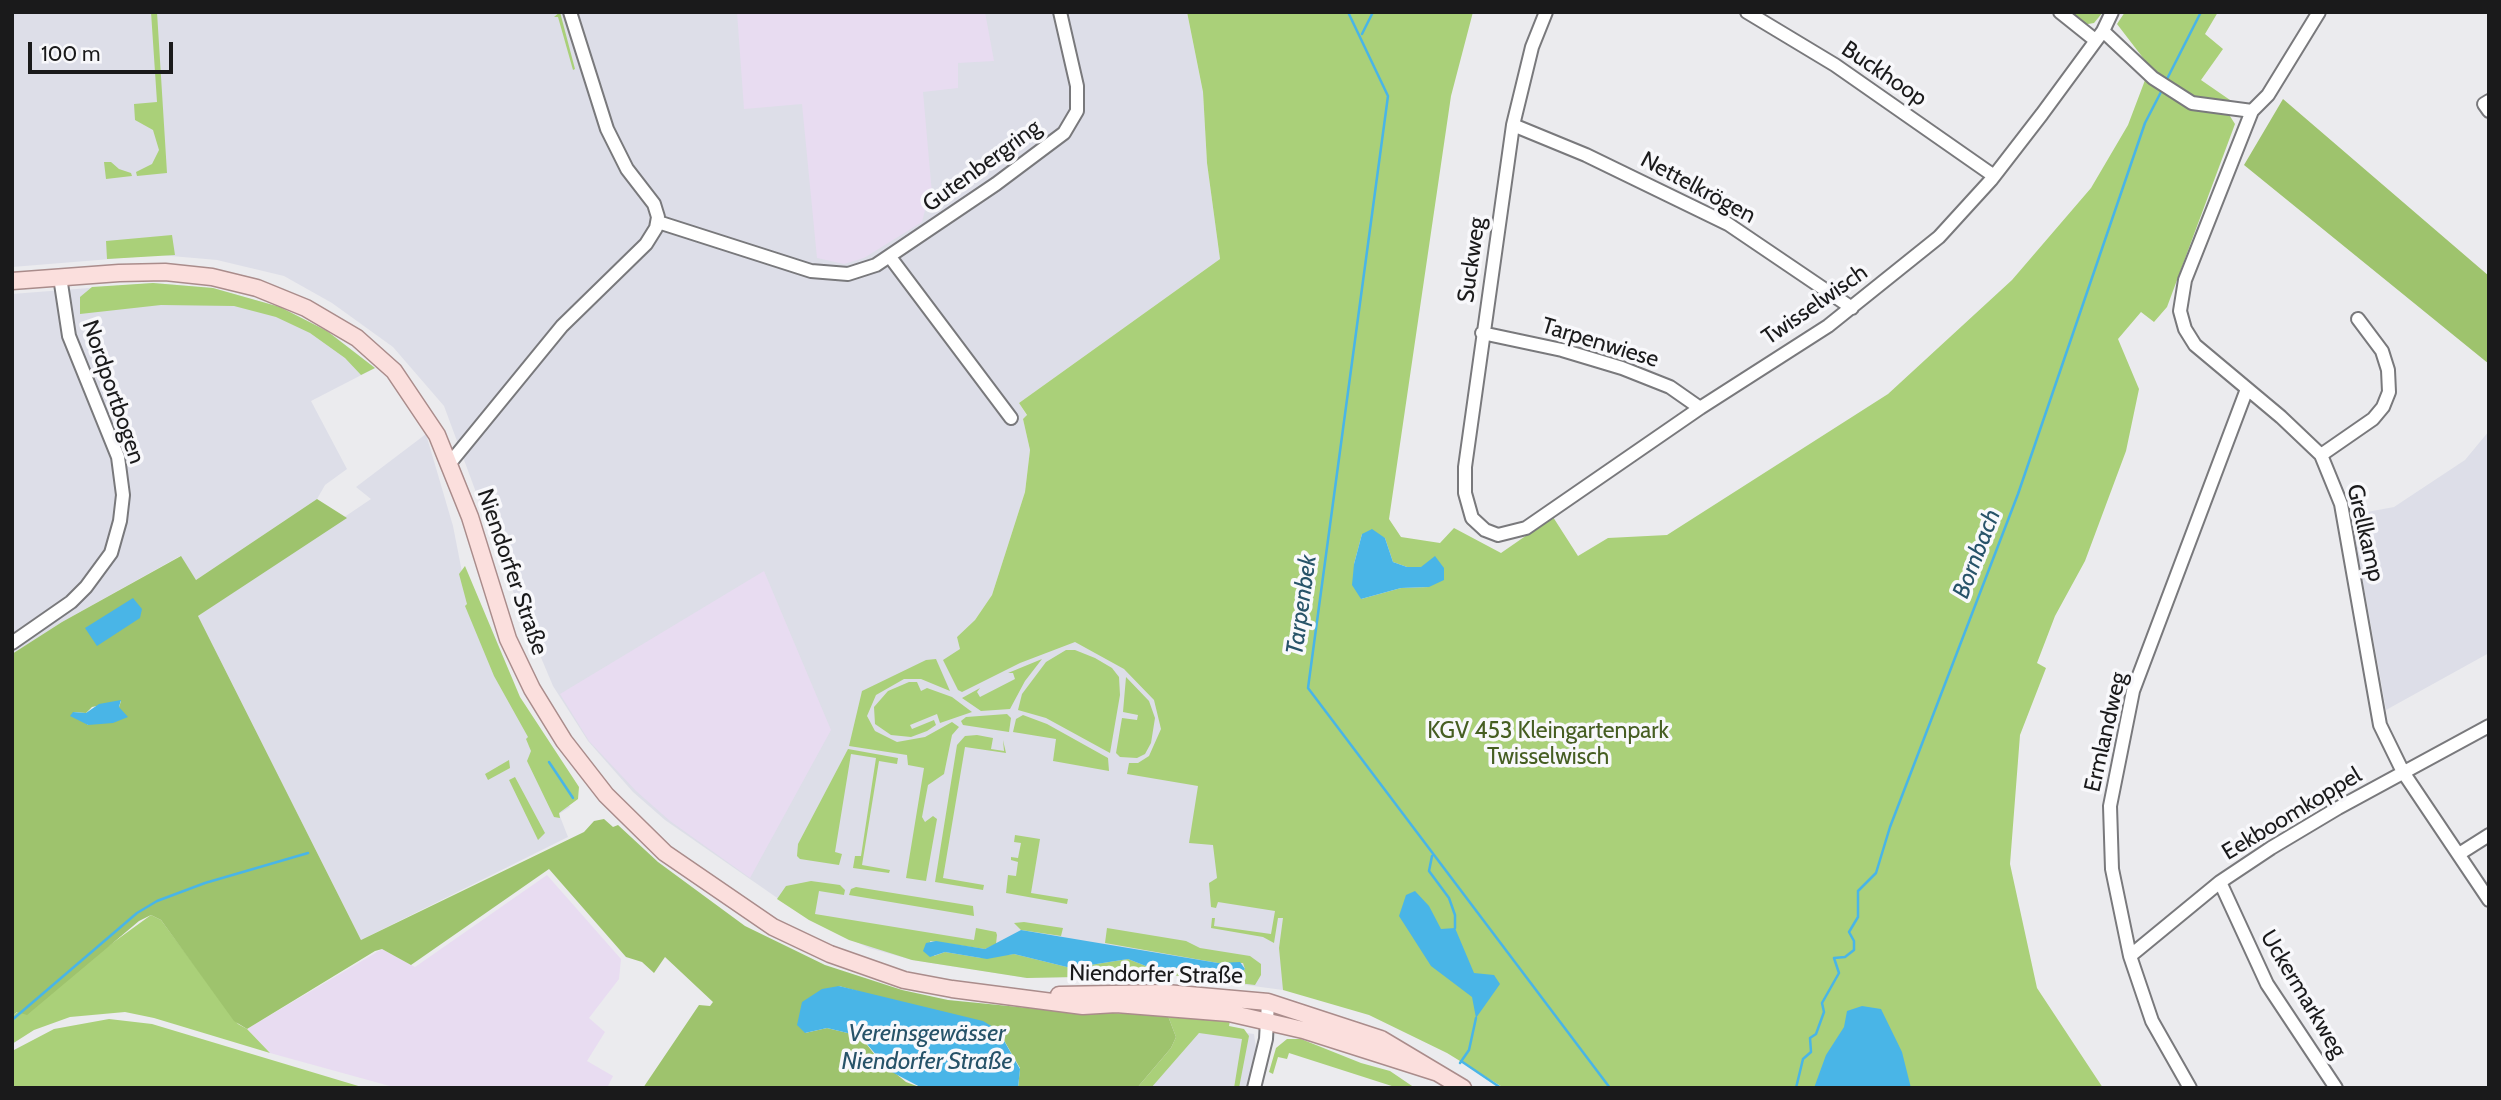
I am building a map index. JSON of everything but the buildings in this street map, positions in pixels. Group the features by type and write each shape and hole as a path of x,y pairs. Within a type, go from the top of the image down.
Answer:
{"main road":[{"name":"Niendorfer Straße","path":"12,281 165,272 212,277 257,288 306,307 357,338 394,371 425,414 450,463 508,639 531,689 564,741 606,795 646,836 685,868 752,915 830,954 904,980 1083,1006 1116,1004 1229,1013 1343,1041 1438,1073"},
{"name":"Niendorfer Straße","path":"1025,997 1151,993 1268,1002 1381,1039 1404,1050 1464,1088"}],"street":[{"path":"450,463 562,326 646,244 658,222 654,204 627,169 607,129 570,12"},
{"name":"Gutenbergring","path":"658,222 791,265 832,275 862,271 890,257 1064,133 1077,111 1077,86 1060,12"},
{"name":"Suckweg","path":"1472,518 1465,494 1465,467 1482,334 1513,125 1532,47 1546,12"},
{"name":"Buckhoop","path":"1747,12 1835,65 1994,176"},
{"path":"2060,12 2099,35 2153,78 2192,103 2252,111 2268,95 2319,12"},
{"name":"Twisselwisch","path":"1472,518 1485,530 1498,535 1526,528 1700,408 1852,308 1939,237 1994,176 2099,35 2112,12"},
{"path":"2489,101 2484,104 2489,111"},
{"name":"Grellkamp","path":"2252,111 2246,133 2230,160 2185,280 2180,311 2185,330 2195,345 2321,455 2341,504 2380,725 2403,772 2489,900"},
{"name":"Nettelkrögen","path":"1513,125 1586,155 1728,224 1852,308"},
{"path":"890,257 1010,418"},
{"name":"Nordportbogen","path":"12,643 86,587 111,553 120,521 123,495 118,457 73,349 63,307 60,277"},
{"path":"2321,455 2373,419 2383,407 2389,392 2389,370 2382,351 2358,319"},
{"name":"Tarpenwiese","path":"1482,334 1562,350 1622,368 1670,387 1700,408"},
{"name":"Ermlandweg","path":"2190,1088 2152,1021 2130,956 2112,869 2110,806 2133,691 2247,389"},
{"name":"Eekboomkoppel","path":"2130,956 2220,882 2306,826 2489,726"},
{"path":"2459,854 2489,835"},
{"name":"Uckermarkweg","path":"2220,882 2267,984 2336,1088"},
{"path":"1254,1088 1267,1022 1268,1002"}],"shaded area":[{"path":"12,12 1187,12 1203,92 1207,163 1220,259 1019,403 1027,416 1023,419 1030,450 1025,492 992,595 975,620 957,637 1066,635 1132,662 1290,908 1291,934 1283,990 1171,975 1027,978 912,960 869,948 809,920 665,820 633,792 588,741 553,686 510,584 444,406 393,347 332,303 284,276 217,260 160,255 12,267"},
{"path":"737,12 985,12 994,61 958,63 958,88 923,92 933,205 926,206 922,222 864,258 844,264 817,258 802,104 744,109"},
{"path":"153,283 213,288 280,307 327,331 375,368 311,401 347,469 325,485 317,499 196,580 180,556 62,622 12,654 12,294"},
{"path":"2489,431 2489,653 2386,710 2351,515 2394,507 2465,460"},
{"path":"426,434 453,526 462,572 570,807 559,814 568,837 361,940 198,616 371,499 356,487"},
{"path":"764,571 831,730 750,878 670,821 636,791 589,741 560,694"},
{"path":"547,875 621,959 619,979 589,1018 605,1032 587,1061 613,1076 607,1088 397,1088 270,1053 247,1029 382,949 415,967"},
{"path":"1196,1026 1254,1034 1256,1048 1248,1088 1137,1088"}],"green space":[{"path":"151,12 157,12 167,173 137,176 136,172 152,164 159,150 153,130 135,120 134,104 157,102"},
{"path":"560,12 575,69 573,70 558,17 554,17"},
{"name":"KGV 453 Kleingartenpark Twisselwisch","path":"1187,12 1473,12 1451,96 1389,519 1401,537 1440,543 1454,528 1501,553 1553,517 1578,556 1608,538 1667,535 1888,394 2012,280 2091,188 2128,125 2150,67 2117,24 2125,12 2218,12 2205,34 2223,49 2201,80 2230,100 2228,113 2235,124 2167,307 2154,322 2141,312 2118,339 2139,389 2126,451 2085,561 2055,616 2037,663 2046,668 2020,735 2010,864 2037,988 2103,1088 1504,1088 1447,1053 1369,1015 1283,990 1279,948 1283,918 1278,918 1274,943 1263,937 1211,928 1212,918 1215,918 1214,926 1271,934 1275,911 1218,902 1216,908 1211,907 1209,883 1217,878 1213,845 1189,843 1198,786 1127,774 1129,763 1138,763 1149,756 1161,729 1154,700 1124,669 1075,642 1020,663 962,692 958,690 943,660 960,649 957,637 975,620 992,595 1025,492 1030,450 1023,419 1027,415 1019,403 1220,259 1207,163 1203,92","holes":["1362,534 1385,538 1393,562 1407,567 1421,567 1429,587 1401,588 1361,599 1354,564"]},
{"path":"2066,12 2103,12 2094,23 2082,25"},
{"path":"2283,99 2489,276 2489,364 2244,165"},
{"path":"104,162 111,162 132,176 106,179"},
{"path":"172,235 175,255 107,259 106,241"},
{"path":"153,283 213,288 280,307 327,331 375,368 361,375 345,358 310,333 276,317 234,306 161,305 80,314 80,297 92,287"},
{"path":"317,499 347,518 198,616 361,940 584,832 594,821 604,819 613,827 618,825 658,862 745,926 825,965 902,990 948,1000 1039,1009 1168,1016 1176,1037 1171,1048 1137,1088 1018,1088 1020,1068 998,1030 839,986 805,1033 827,1028 860,1036 879,1060 906,1082 922,1088 643,1088 699,1005 710,1006 713,1002 665,957 654,973 642,962 626,957 549,869 411,965 382,949 375,951 247,1029 234,1021 161,920 151,915 139,921 27,1015 17,1012 12,1016 12,654 62,622 181,556 196,580","holes":["121,701 119,707 88,725 73,712 86,713 92,707"]},
{"path":"465,566 520,697 579,787 578,799 559,813 560,818 554,817 527,761 531,751 526,739 528,737 494,676 465,606 467,604 459,574"},
{"path":"1066,650 1075,650 1095,658 1112,668 1119,677 1120,695 1110,753 1046,718 1018,710 1022,694 1046,662"},
{"path":"936,659 950,691 921,679 904,679 876,695 867,716 875,731 897,742 925,737 952,722 959,727 952,735 944,774 928,785 922,817 925,822 933,816 937,819 926,881 906,878 924,768 908,765 907,755 849,746 862,691 926,660"},
{"path":"1042,659 1025,681 1010,709 981,711 962,698 980,688 977,692 980,697 1015,679 1013,673 1008,673"},
{"path":"1126,677 1149,701 1155,718 1151,743 1145,754 1137,758 1120,757 1116,753 1122,718 1137,720 1138,715 1123,712"},
{"path":"909,682 917,682 921,691 927,688 952,697 972,712 940,723 937,714 910,725 912,729 934,720 936,725 927,731 911,737 891,735 875,724 874,707 888,691"},
{"path":"1007,714 1011,718 1009,732 963,725 961,721 966,717"},
{"path":"1023,715 1047,724 1108,758 1109,771 1053,761 1056,739 1013,732 1016,719"},
{"path":"965,736 993,738 991,749 1004,751 1003,740 1006,753 965,747 943,878 984,885 983,890 935,882 957,745"},
{"path":"848,749 898,758 897,764 879,761 862,865 890,870 889,873 853,868 855,856 861,856 876,758 851,754 835,852 842,854 839,865 800,859 797,856 798,844"},
{"path":"509,760 510,768 488,780 485,774"},
{"path":"515,777 545,833 538,840 509,780"},
{"path":"1015,835 1040,839 1031,893 1068,899 1067,904 1006,893 1008,875 1016,876 1018,862 1011,860 1011,857 1018,858 1021,843 1014,842"},
{"path":"811,881 840,885 845,890 844,895 819,891 815,914 974,940 976,928 996,932 996,944 985,949 930,941 934,956 945,952 981,958 1014,954 1071,968 1128,959 1151,968 1181,968 1235,977 1245,969 1243,963 1218,963 1105,943 1107,928 1186,941 1200,948 1250,956 1261,964 1261,975 1255,985 1171,975 1027,978 912,960 849,940 809,920 777,899 786,886"},
{"path":"856,887 973,906 974,916 849,895 851,889"},
{"path":"151,915 161,920 238,1024 247,1029 270,1053 154,1018 125,1012 70,1017 34,1030 12,1044 12,1016"},
{"path":"1014,923 1063,928 1061,936 1021,930"},
{"path":"1168,1016 1230,1021 1229,1026 1244,1029 1249,1036 1239,1088 1234,1088 1242,1039 1199,1033 1151,1088 1137,1088 1171,1048 1176,1037"},
{"path":"109,1019 152,1024 365,1088 12,1088 14,1050 54,1029"},
{"path":"1287,1039 1301,1039 1361,1063 1390,1071 1415,1088 1398,1088 1289,1053 1287,1059 1278,1057 1273,1074 1269,1072 1276,1048"}],"water":[{"path":"1372,529 1385,538 1393,562 1407,567 1421,567 1435,556 1444,568 1444,580 1429,587 1401,588 1361,599 1352,585 1354,564 1362,534"},
{"path":"133,598 142,609 140,618 97,646 85,628"},
{"path":"121,700 119,707 128,717 113,723 88,725 70,716 73,712 86,713 99,704"},
{"path":"1415,891 1429,906 1441,929 1455,928 1474,973 1494,975 1500,984 1476,1018 1472,997 1431,966 1399,916 1406,895"},
{"path":"1021,930 1218,963 1240,962 1245,969 1235,977 1181,968 1151,968 1128,959 1071,968 1014,954 987,959 945,952 930,957 923,951 926,943 936,941 985,949"},
{"name":"Vereinsgewässer Niendorfer Straße","path":"839,986 983,1021 998,1030 1020,1069 1018,1088 922,1088 890,1071 860,1036 827,1028 805,1033 797,1025 802,1002 822,989"},
{"path":"1862,1006 1881,1009 1902,1052 1911,1088 1814,1088 1826,1055 1844,1027 1847,1011"}],"waterway":[{"name":"Tarpenbek","path":"1348,12 1388,96 1308,688 1610,1088"},
{"name":"Tarpenbek","path":"1362,34 1373,12"},
{"name":"Bornbach","path":"2166,81 2201,12"},
{"name":"Bornbach","path":"1796,1088 1803,1059 1811,1052 1810,1038 1816,1034 1824,1012 1822,1003 1839,973 1834,958 1845,957 1854,950 1854,941 1849,932 1858,917 1858,891 1876,873 1890,827 2018,494 2145,123 2162,90"},
{"path":"549,762 573,798"},
{"path":"12,1020 137,913 157,901 205,883 308,853"},
{"path":"1432,856 1429,871 1449,898 1455,915 1455,928"},
{"path":"1460,1063 1469,1050 1476,1018"},
{"path":"1461,1061 1501,1088"}]}
